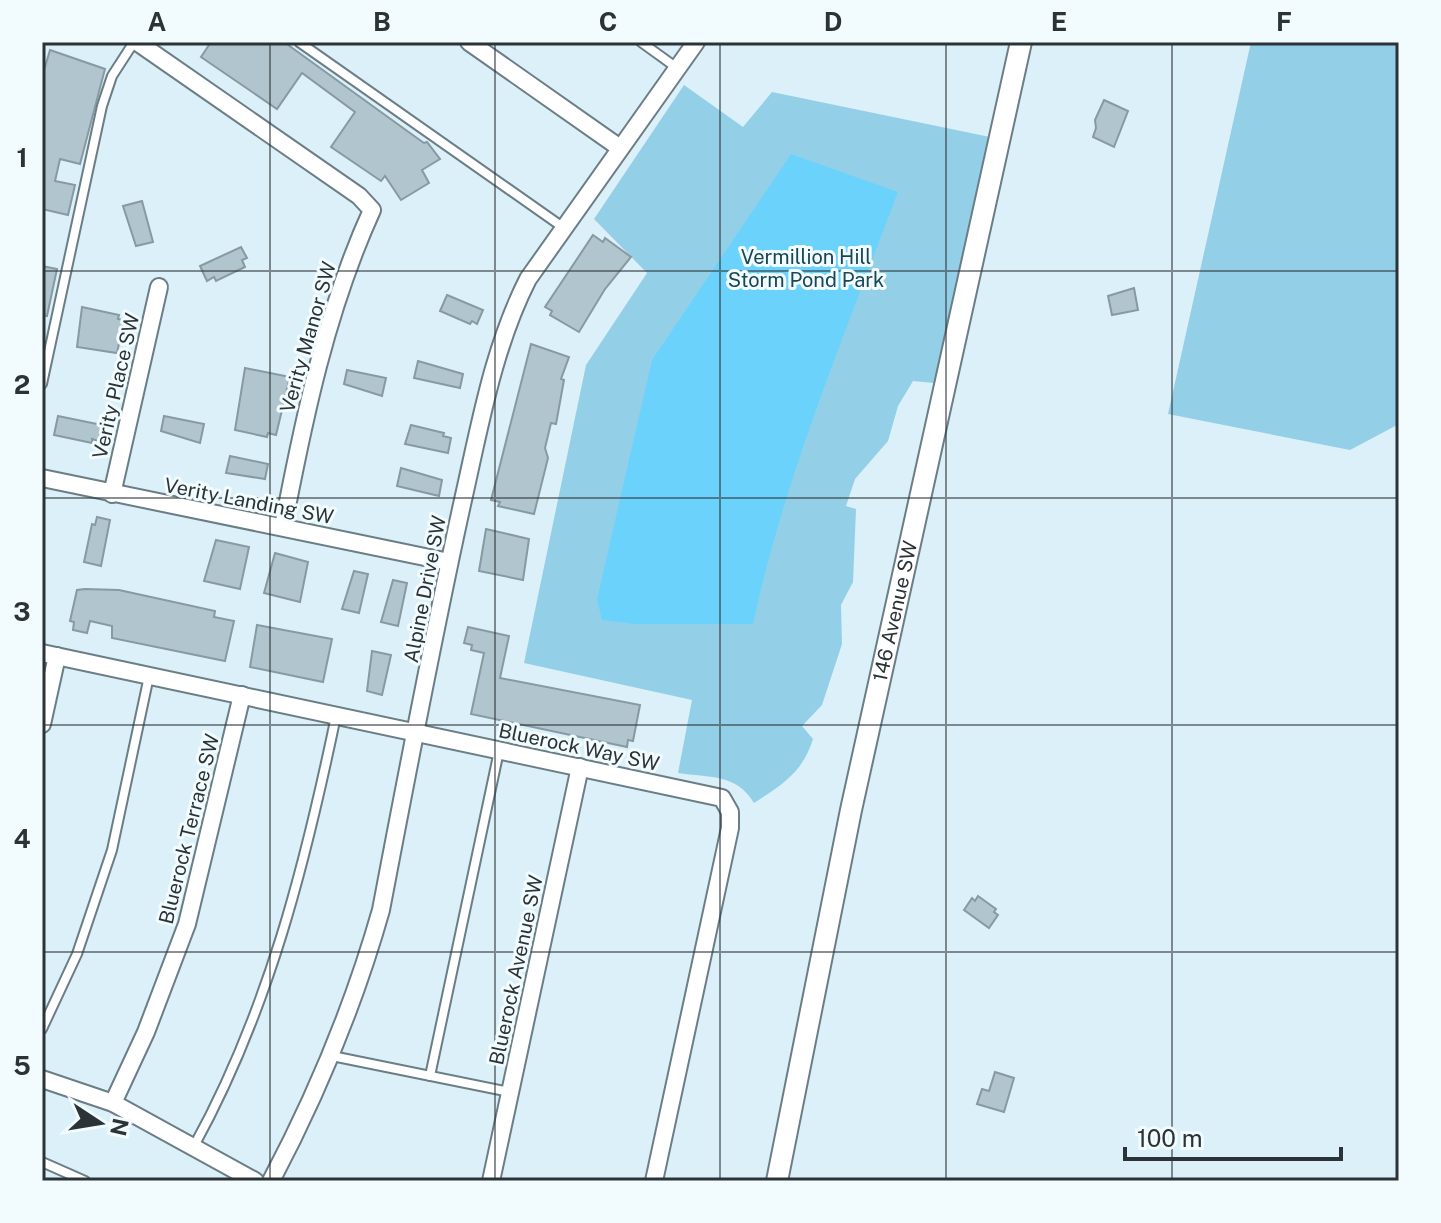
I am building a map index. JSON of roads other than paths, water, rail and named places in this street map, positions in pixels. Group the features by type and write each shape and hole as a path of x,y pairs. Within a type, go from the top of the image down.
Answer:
{"street":[{"name":"Verity Manor SW","path":"135,42 359,196 372,210 333,306 304,420 283,527"},
{"path":"469,42 620,148"},
{"name":"Alpine Drive SW","path":"271,1181 332,1056 366,964 381,910 449,562 502,339 528,279 696,42"},
{"name":"146 Avenue SW","path":"777,1181 851,810 1021,42"},
{"name":"Verity Place SW","path":"112,494 159,287"},
{"name":"Verity Landing SW","path":"42,478 449,562"},
{"path":"42,724 49,654"},
{"name":"Bluerock Way SW","path":"49,654 722,798 730,812 730,828 654,1181"},
{"name":"Bluerock Terrace SW","path":"113,1103 146,1032 187,924 242,695"},
{"name":"Bluerock Avenue SW","path":"491,1181 580,767"},
{"path":"42,1079 113,1103 255,1181"}],"lane":[{"path":"42,384 102,106 112,76 135,42"},
{"path":"299,42 564,228"},
{"path":"641,42 677,68"},
{"path":"42,1029 77,954 112,850 149,676"},
{"path":"194,1146 233,1069 272,969 316,812 336,715"},
{"path":"430,1076 500,750"},
{"path":"332,1056 510,1092"},
{"path":"42,1162 85,1181"}],"park label":[{"name":"Vermillion Hill Storm Pond Park","path":"806,268"}]}
